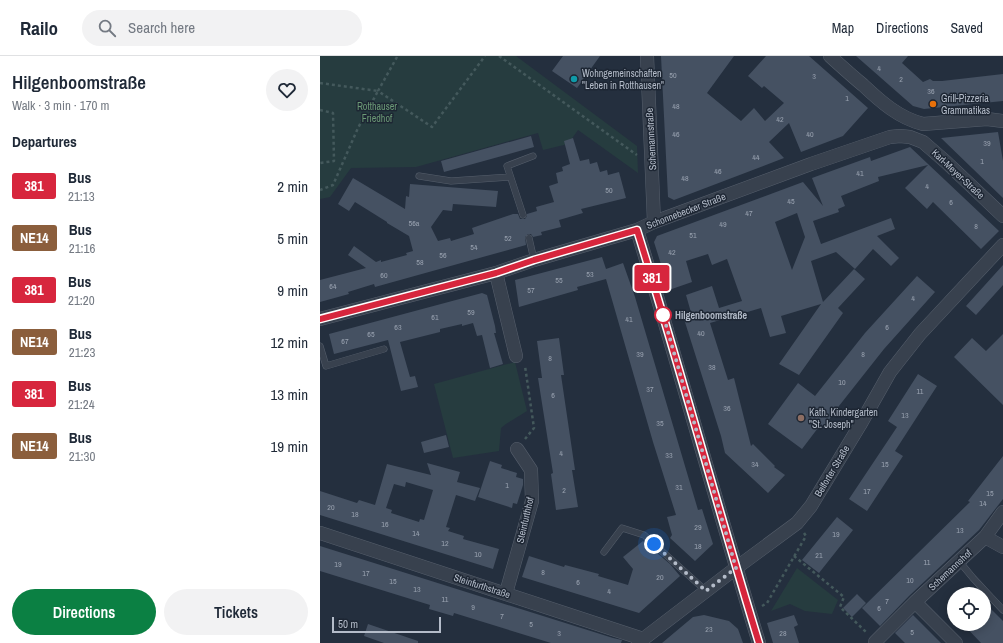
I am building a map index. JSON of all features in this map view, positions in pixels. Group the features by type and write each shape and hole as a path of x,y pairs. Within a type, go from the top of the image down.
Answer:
{"street":[{"name":"Schemannstraße","path":"647,56 654,222"},
{"path":"830,56 882,103 898,114 914,122 923,124 987,119 1003,121"},
{"path":"987,119 1003,112"},
{"name":"Schonnebecker Straße","path":"320,319 496,273 534,260 637,230 654,222 811,164 890,137 910,137"},
{"name":"Karl-Meyer-Straße","path":"910,137 923,142 934,150 1003,216"},
{"path":"637,230 759,643"},
{"name":"Belforter Straße","path":"641,641 797,523 811,506 890,372 920,334 1003,245"},
{"path":"496,273 516,356"},
{"name":"Steinfurthhof","path":"506,593 532,501 531,470 517,449"},
{"name":"Schemannshof","path":"875,642 915,602 985,537 1003,512"},
{"name":"Steinfurthstraße","path":"320,533 506,593 641,641"},
{"path":"985,537 1003,547"},
{"path":"915,602 956,643"}],"lane":[{"path":"523,215 506,166 533,156"},
{"path":"419,176 451,180 510,177"},
{"path":"529,238 534,260"},
{"path":"320,346 323,366 384,349"},
{"path":"604,552 622,528 644,535 706,591"},
{"path":"960,561 973,578 1003,610"}],"path":[{"path":"320,190 333,185 358,128 397,56"},
{"path":"320,83 378,92 432,127 485,56"},
{"path":"499,56 636,154 652,162"},
{"path":"320,110 333,113 334,161 320,163"},
{"path":"516,356 524,362 534,428 517,449"},
{"path":"750,613 767,603 806,536 797,523"},
{"path":"794,556 844,597 840,607 875,642"}],"green space":[{"name":"Rotthauser Friedhof","path":"320,56 516,56 637,146 638,173 578,130 568,144 543,150 538,133 416,167 351,168 330,197 320,199"},
{"path":"515,362 527,411 501,428 499,451 453,458 434,384"},
{"path":"797,568 838,600 832,614 805,611 790,604 771,611"}],"building":[{"name":"Wohngemeinschaften \"Leben in Rotthausen\"","path":"563,56 600,56 577,88 552,71"},
{"path":"661,56 734,56 707,93 741,121 754,108 765,121 784,103 764,86 762,88 748,76 766,56 809,56 868,108 843,136 801,152 789,123 769,142 784,158 674,200 668,197"},
{"path":"856,56 908,56 902,63 923,82 930,79 933,81 942,81 1003,74 1003,101 924,109 913,106"},
{"path":"998,132 1003,161 1003,198 941,138"},
{"path":"531,136 534,147 444,172 441,161"},
{"path":"573,138 580,161 589,159 590,164 597,162 600,172 607,170 608,175 619,172 626,198 581,209 583,213 559,220 561,227 541,232 542,235 533,237 531,234 528,234 525,237 526,245 375,287 374,284 348,292 349,294 320,302 320,280 366,268 348,255 354,246 376,262 407,255 406,253 413,251 409,236 387,222 355,202 349,211 338,204 353,178 405,209 406,196 409,197 410,184 498,191 496,207 453,204 452,211 443,210 431,227 438,241 450,238 451,241 474,234 472,228 513,214 518,214 520,219 525,219 527,214 537,211 536,207 554,202 549,186 558,183 556,173 563,171 562,167 570,164 564,141"},
{"path":"910,147 999,231 981,249 933,202 927,209 905,188 928,165 878,177 879,181 841,196 845,206 838,209 839,212 813,221 821,244 891,218 895,229 877,236 899,258 891,266 873,249 855,269 836,252 811,261 823,302 854,269 865,279 838,308 843,313 799,375 779,364 821,304 781,316 786,333 770,337 761,308 710,323 728,380 734,378 751,446 753,444 775,466 774,467 785,475 768,493 725,453 684,319 692,316 686,295 712,286 719,308 742,301 727,259 712,265 708,254 686,261 692,282 669,290 654,242 657,236 803,182 823,206 812,178 870,157 871,161","holes":["797,213 805,237 792,270 775,222"]},
{"path":"602,257 606,269 623,263 635,297 698,510 702,509 713,544 695,561 670,538 672,535 667,517 676,515 653,442 606,279 577,287 578,290 519,307 515,280"},
{"path":"1003,265 1003,285 976,315 966,306"},
{"path":"917,276 935,292 884,349 824,427 821,424 802,449 768,424 798,383 815,396 865,333"},
{"path":"482,293 487,295 495,326 496,333 494,333 503,364 490,368 482,335 477,336 473,323 440,329 440,332 400,342 410,377 415,376 418,387 401,391 388,340 334,354 329,334"},
{"path":"1003,334 1003,405 954,357 972,338 986,351"},
{"path":"559,338 564,375 561,375 575,470 572,470 578,507 556,510 551,474 553,473 538,378 542,378 537,341"},
{"path":"918,374 937,386 895,451 903,456 867,511 849,499 897,427 888,421"},
{"path":"446,435 449,447 424,453 421,442"},
{"path":"1003,456 1003,499 979,530 909,596 880,626 862,608 970,502 968,501"},
{"path":"490,461 502,465 501,468 517,473 516,477 523,479 523,485 517,504 513,503 512,508 478,497"},
{"path":"427,463 460,472 457,482 480,488 475,501 456,495 446,527 450,528 448,531 464,536 463,539 499,549 493,569 320,515 320,491 357,503 359,500 375,505 387,464 431,475","holes":["406,482 433,490 424,520 420,519 419,522 391,513 392,510 386,508 394,484 405,487"]},
{"path":"837,517 853,530 819,573 802,560"},
{"path":"643,541 670,564 680,576 639,613 522,577 529,556 564,567 565,565 599,574 598,576 628,585 633,569 623,557"},
{"path":"320,546 622,640 621,643 551,643 454,613 453,616 429,609 430,605 320,571"},
{"path":"857,594 866,603 852,617 843,608"},
{"path":"991,609 1003,621 1003,643 981,643 970,631 991,631"},
{"path":"704,615 729,621 738,629 743,643 662,643 693,617"},
{"path":"794,615 798,625 794,627 799,643 773,643 767,623"},
{"path":"913,615 941,643 905,643 895,633"},
{"path":"368,624 418,641 418,643 384,643 364,636"}],"bus line":[{"name":"381","path":"320,319 496,273 534,260 637,230 759,643"}],"place":[{"name":"Wohngemeinschaften \"Leben in Rotthausen\"","path":"574,79"},
{"name":"Grill-Pizzeria Grammatikas","path":"933,104"},
{"name":"Hilgenboomstraße","path":"663,315"},
{"name":"Kath. Kindergarten \"St. Joseph\"","path":"801,418"}],"route":[{"path":"654,544 706,591 736,568 662,311 663,315"}]}
